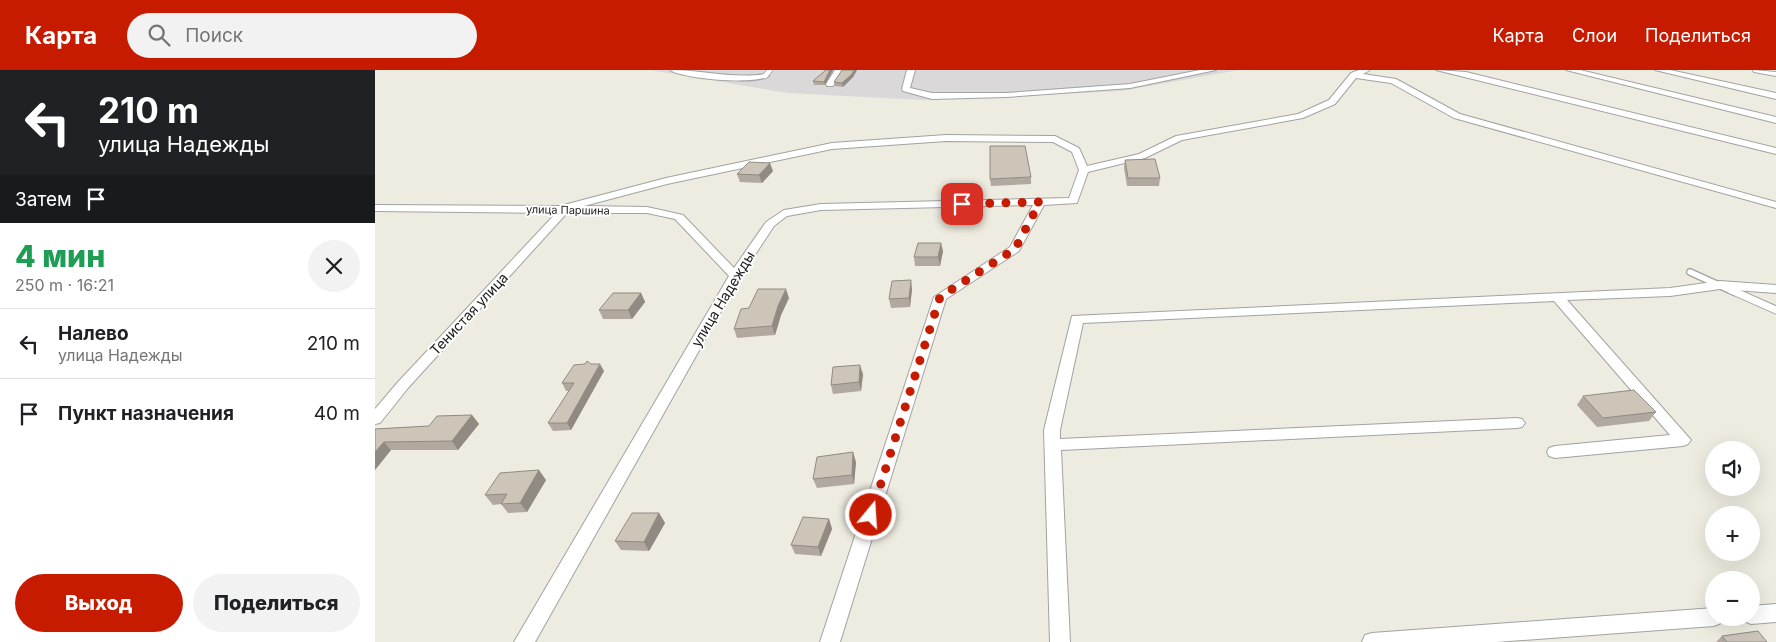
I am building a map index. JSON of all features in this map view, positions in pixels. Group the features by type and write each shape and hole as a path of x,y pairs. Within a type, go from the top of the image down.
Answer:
{"street":[{"path":"674,70 735,79 752,79 768,73"},
{"path":"830,84 839,70"},
{"path":"911,70 906,89 932,96 970,96 1129,86 1212,70"},
{"path":"561,210 666,181 832,146 946,138 1055,139 1076,150 1084,170 1142,156 1179,138 1300,116 1332,102 1354,75 1366,70"},
{"path":"1440,70 1466,74 1776,151"},
{"path":"1570,70 1776,120"},
{"path":"1659,70 1776,96"},
{"path":"1757,70 1776,74"},
{"path":"1354,75 1393,81 1457,116 1776,205"},
{"name":"улица Надежды","path":"524,642 735,276 770,224 784,213 821,207 1073,201 1084,170"},
{"path":"830,642 940,297 1015,249 1040,202"},
{"name":"улица Паршина","path":"375,208 420,206 561,210 647,210 679,217 735,276"},
{"name":"Тенистая улица","path":"375,419 403,385 561,210"},
{"path":"1060,642 1052,430 1077,319 1670,292 1720,285 1776,289"},
{"path":"1555,452 1683,440 1557,297"},
{"path":"1053,445 1517,423"},
{"path":"1373,642 1705,619"}],"lane":[{"path":"1690,272 1776,310"}],"shaded area":[{"path":"650,70 1239,70 1121,91 923,100 788,93"}],"building":[{"path":"826,70 830,70 824,82 813,81"},
{"path":"842,70 854,70 842,83 834,82"},
{"path":"990,146 1025,146 1031,177 990,179"},
{"path":"1155,159 1160,178 1128,178 1125,160"},
{"path":"749,162 770,163 759,175 737,174"},
{"path":"918,243 941,243 938,257 914,257"},
{"path":"911,280 909,298 889,299 892,281"},
{"path":"758,289 786,289 772,326 734,329 741,309 749,308"},
{"path":"613,293 641,293 628,310 599,310"},
{"path":"587,361 591,364 600,364 567,423 548,423 574,383 562,383 574,365 585,364"},
{"path":"860,365 859,382 831,385 833,367"},
{"path":"1634,390 1656,412 1603,418 1583,396"},
{"path":"472,415 452,441 384,442 375,452 375,429 429,426 437,416"},
{"path":"853,452 852,475 813,479 817,457"},
{"path":"539,470 520,503 501,504 507,494 485,495 500,473"},
{"path":"632,513 659,513 644,542 615,541"},
{"path":"803,517 829,519 818,547 791,545"},
{"path":"1758,631 1767,642 1727,642 1722,636"}],"route":[{"path":"871,515 940,297 1015,249 1040,202 962,204"}]}
